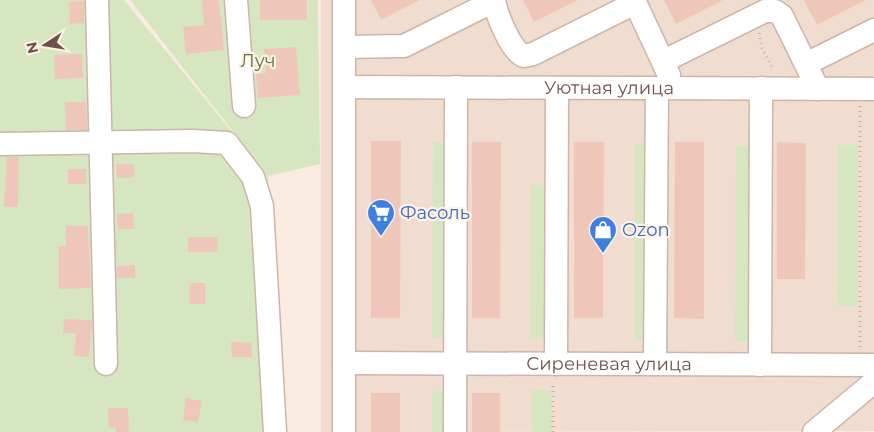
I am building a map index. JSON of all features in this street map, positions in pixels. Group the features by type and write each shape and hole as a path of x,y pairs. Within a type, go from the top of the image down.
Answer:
{"street":[{"path":"97,0 106,364"},
{"path":"236,0 244,106"},
{"path":"344,0 344,432"},
{"path":"344,47 404,46 494,0 496,11 516,51 524,56 533,54 635,1 669,72 663,88 655,364"},
{"path":"664,61 774,5 782,16 818,88"},
{"path":"806,64 874,30"},
{"path":"524,56 524,88"},
{"name":"Уютная улица","path":"344,87 867,89"},
{"path":"455,432 456,87"},
{"path":"555,364 557,88"},
{"path":"760,365 761,88"},
{"path":"0,144 100,144 194,141 227,143 253,177 262,206 275,432"},
{"name":"Сиреневая улица","path":"344,363 867,365"},
{"path":"814,432 874,382"}],"path":[{"path":"867,89 867,365"},
{"path":"553,432 555,364"}],"shaded area":[{"path":"321,0 874,0 874,431 321,432"}],"green space":[{"path":"0,0 124,0 268,176 271,266 282,432 0,432"},
{"name":"Луч","path":"130,0 318,0 320,164 268,176"},
{"path":"433,142 452,142 452,338 432,338"},
{"path":"635,144 652,144 652,340 635,340"},
{"path":"838,145 858,145 858,306 837,306"},
{"path":"736,146 755,146 755,342 735,342"},
{"path":"531,185 551,185 550,339 530,339"},
{"path":"532,390 552,390 552,432 532,432"},
{"path":"432,391 449,392 449,432 432,432"}],"building":[{"path":"202,0 219,0 224,50 186,54 183,27 204,25"},
{"path":"260,0 307,0 307,20 260,20"},
{"path":"371,0 420,0 381,20"},
{"path":"523,0 578,0 534,22"},
{"path":"664,0 723,0 676,24"},
{"path":"804,0 866,0 817,25"},
{"path":"84,1 84,23 70,24 69,2"},
{"path":"296,47 300,95 258,98 256,74 266,73 264,49"},
{"path":"82,54 83,78 55,79 54,55"},
{"path":"65,102 86,102 87,130 66,130"},
{"path":"371,141 401,141 400,318 371,318"},
{"path":"472,142 501,142 500,318 472,318"},
{"path":"574,142 604,142 603,318 574,318"},
{"path":"675,142 704,142 704,319 674,318"},
{"path":"777,142 806,143 805,279 777,279"},
{"path":"7,157 19,157 18,207 4,207"},
{"path":"116,164 134,164 134,177 117,178"},
{"path":"68,169 86,169 86,184 68,184"},
{"path":"133,213 134,229 118,229 117,214"},
{"path":"66,226 88,226 91,288 59,289 59,246 66,246"},
{"path":"188,237 218,237 217,252 188,252"},
{"path":"135,265 135,278 117,278 117,266"},
{"path":"190,283 205,283 205,304 189,304"},
{"path":"64,319 92,320 89,357 74,356 76,333 63,333"},
{"path":"231,342 251,343 252,357 232,357"},
{"path":"371,393 400,393 400,432 371,432"},
{"path":"472,393 500,393 500,432 472,432"},
{"path":"186,398 202,401 198,422 183,420"},
{"path":"108,408 128,408 129,432 116,432 116,427 109,428"}],"place":[{"name":"Фасоль","path":"381,237"},
{"name":"Ozon","path":"603,254"}]}
